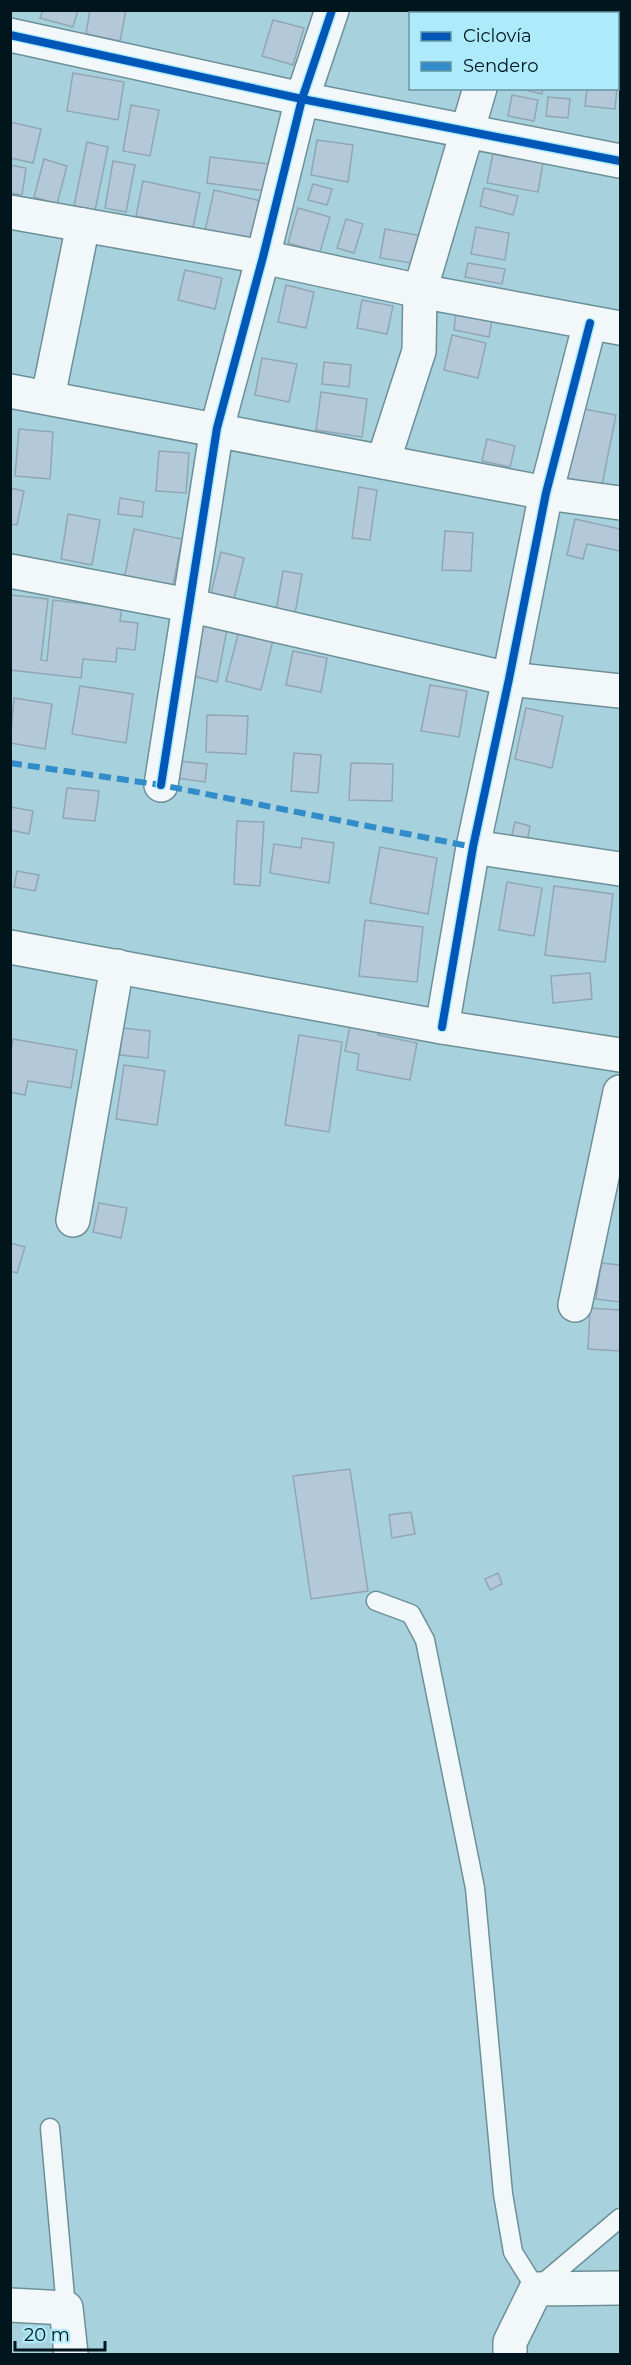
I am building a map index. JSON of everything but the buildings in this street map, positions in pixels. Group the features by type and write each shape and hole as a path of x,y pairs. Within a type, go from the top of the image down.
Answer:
{"street":[{"path":"161,785 217,428 302,99 332,10"},
{"path":"10,35 302,99 621,161"},
{"path":"383,462 419,351 420,291 479,90"},
{"path":"10,212 263,256 420,291 605,326 546,493 473,847 442,1027"},
{"path":"48,397 83,225"},
{"path":"10,391 217,428 546,493 621,503"},
{"path":"10,571 188,605 509,679 621,691"},
{"path":"473,847 621,869"},
{"path":"10,946 442,1027 621,1055"},
{"path":"73,1220 117,966"},
{"path":"575,1305 621,1092"},
{"path":"510,2355 510,2342 536,2289 621,2288"},
{"path":"10,2305 66,2308 71,2355"}],"lane":[{"path":"376,1601 411,1614 425,1640 475,1888 505,2205 513,2252 536,2289 621,2218"},
{"path":"50,2128 66,2308"}],"marked path":[{"path":"10,763 161,785 473,847"}],"cycle path":[{"path":"161,785 217,428 302,99 332,10"},
{"path":"10,35 302,99 620,161"},
{"path":"442,1027 473,847 546,493 590,323"}]}
